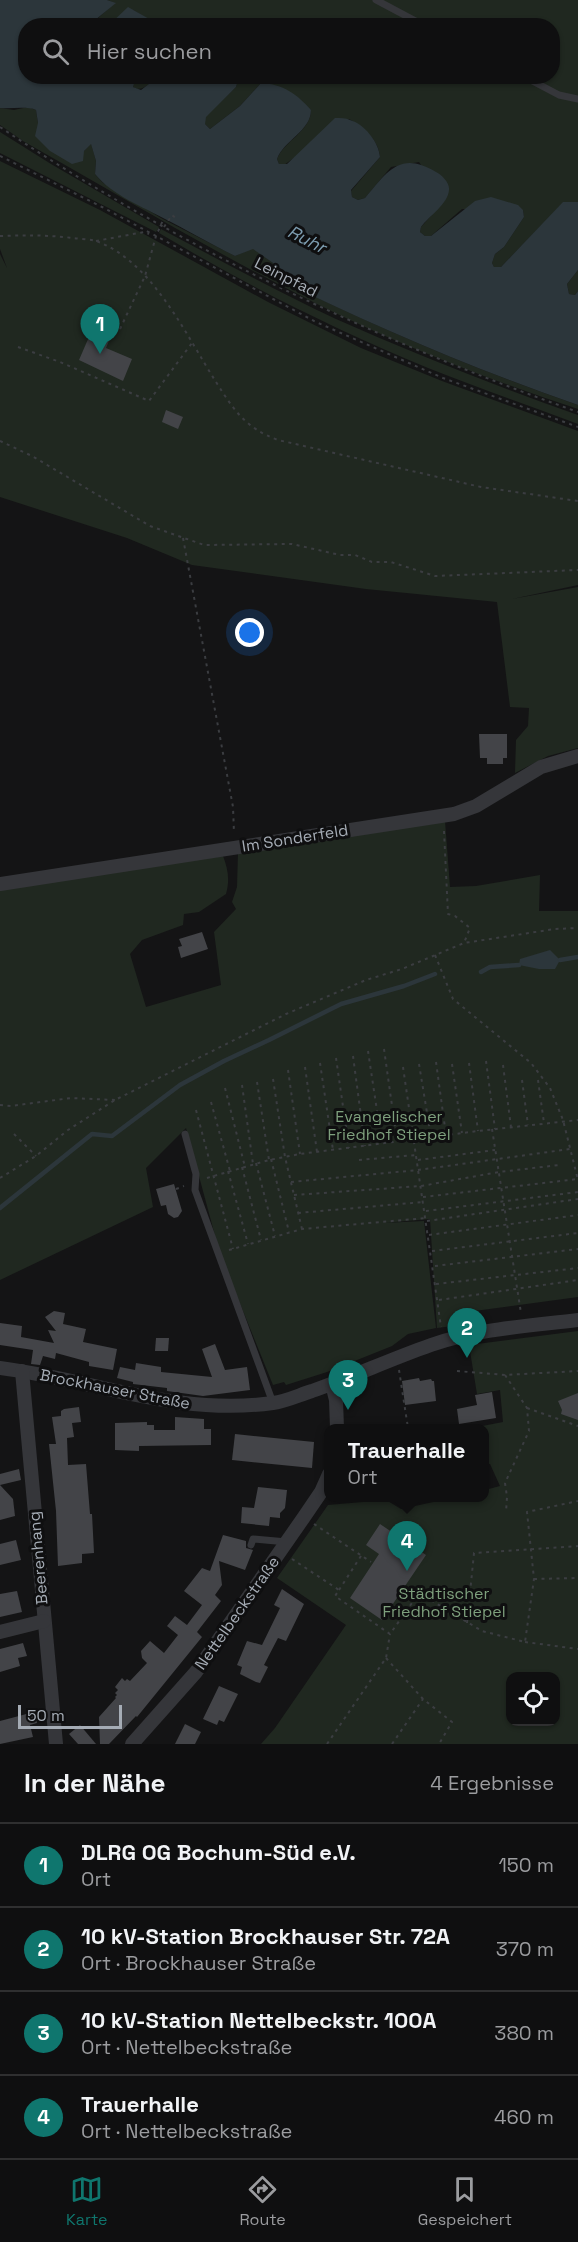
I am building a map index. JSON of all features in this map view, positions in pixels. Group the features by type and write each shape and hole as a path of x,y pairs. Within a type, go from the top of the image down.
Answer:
{"street":[{"name":"Im Sonderfeld","path":"0,884 454,814 476,806 541,767 578,756"},
{"name":"Brockhauser Straße","path":"0,1368 146,1398 213,1407 273,1403 332,1384 452,1339 578,1320"},
{"name":"Beerenhang","path":"22,1371 56,1744"},
{"path":"332,1384 336,1400 337,1424"},
{"name":"Nettelbeckstraße","path":"132,1744 196,1672 324,1485"},
{"path":"0,1632 44,1621"}],"lane":[{"path":"376,0 410,18"},
{"path":"538,84 559,95 578,99"},
{"path":"185,1134 196,1174 195,1190 273,1403"},
{"path":"251,1545 253,1539 283,1547"}],"path":[{"name":"Leinpfad","path":"0,127 49,160 163,227 317,306 380,335 502,385 578,412"},
{"path":"0,156 335,331 443,378 578,428"},
{"path":"120,329 145,276 156,236 172,215 177,219"},
{"path":"163,227 164,218"},
{"path":"0,236 42,234 96,241 144,232 156,236"},
{"path":"96,241 124,256 145,276 180,320 237,415 261,434 278,440 480,487 578,501"},
{"path":"18,347 149,401 192,343"},
{"path":"73,368 76,362"},
{"path":"0,441 32,456 150,526 204,545 292,544 340,555 355,555 372,562 391,562 435,576 578,570"},
{"path":"183,538 233,807 235,831 232,848"},
{"path":"443,816 448,914 455,916 470,928 464,942"},
{"path":"0,1178 36,1156 68,1130 115,1100 286,1014 464,942 555,929 578,928"},
{"path":"423,1197 578,1180 562,1120 550,1088 531,1063 453,999 435,955"},
{"path":"384,1049 398,1141"},
{"path":"368,1051 382,1144"},
{"path":"353,1056 366,1146"},
{"path":"336,1059 349,1148"},
{"path":"486,1061 495,1150 519,1302"},
{"path":"320,1062 333,1150"},
{"path":"436,1062 446,1135"},
{"path":"469,1062 478,1131"},
{"path":"419,1064 431,1137"},
{"path":"452,1064 462,1133"},
{"path":"503,1065 511,1127"},
{"path":"305,1067 317,1152"},
{"path":"403,1067 441,1321"},
{"path":"288,1070 300,1154"},
{"path":"273,1079 285,1157 302,1229"},
{"path":"522,1080 528,1125"},
{"path":"538,1080 544,1123"},
{"path":"257,1082 270,1159 289,1233"},
{"path":"242,1085 254,1164 275,1237"},
{"path":"225,1088 261,1241"},
{"path":"0,1105 11,1106 71,1098 115,1100"},
{"path":"211,1102 248,1244"},
{"path":"196,1110 233,1249"},
{"path":"176,1189 195,1181 270,1159 562,1120 578,1120"},
{"path":"14,1134 36,1156"},
{"path":"291,1182 418,1170 570,1149"},
{"path":"417,1160 495,1150"},
{"path":"359,1160 416,1155"},
{"path":"294,1195 421,1186 499,1172 559,1165"},
{"path":"425,1211 578,1192"},
{"path":"218,1253 302,1229 426,1219 578,1199"},
{"path":"298,1213 424,1202"},
{"path":"429,1235 578,1215"},
{"path":"431,1251 578,1233"},
{"path":"434,1266 578,1249"},
{"path":"436,1284 515,1273 578,1268"},
{"path":"439,1300 578,1280"},
{"path":"398,1359 407,1424"},
{"path":"457,1371 505,1375 578,1371"},
{"path":"505,1375 527,1408 529,1431 505,1483 506,1512"},
{"path":"527,1408 578,1426"},
{"path":"525,1642 534,1579 527,1512 578,1501"},
{"path":"304,1517 371,1562"},
{"path":"467,1623 474,1553 578,1546"},
{"path":"283,1547 339,1590"},
{"path":"361,1556 335,1596 390,1634"},
{"path":"534,1579 578,1578"},
{"path":"327,1744 386,1658 390,1634 419,1593 482,1631 525,1642 578,1648"},
{"path":"386,1658 423,1699 452,1722 439,1744"},
{"path":"392,1744 423,1699"}],"green space":[{"path":"107,0 578,0 578,202 563,203 501,267 494,267 492,263 495,254 504,247 524,217 523,210 462,209 431,236 425,236 420,232 421,227 445,200 419,162 391,167 365,198 358,200 352,197 351,191 380,157 377,145 369,135 349,119 284,165 279,164 277,159 280,153 307,124 311,110 263,84 560,84 560,18 146,18 133,10 120,18 98,18 115,3"},
{"path":"134,84 149,84 140,89 133,87"},
{"path":"237,84 260,84 240,106 210,129 205,124 205,117"},
{"path":"28,107 36,110 38,123 84,151 91,143 96,161 95,174 102,182 161,218 235,256 253,248 273,263 275,277 424,346 578,405 578,409 478,374 380,334 317,304 206,245 23,141 0,125 0,108 14,110"},
{"path":"0,132 159,227 156,232 0,153"},
{"path":"0,161 100,210 268,302 361,348 442,381 578,431 578,585 512,599 578,587 578,748 548,756 515,773 516,740 528,726 529,708 510,707 497,602 366,589 192,565 127,538 0,497 0,254 7,268 0,249"},
{"path":"161,229 336,319 456,369 578,415 578,424 466,383 359,338 258,289 159,233"},
{"path":"578,270 578,291 575,295 569,294 567,284"},
{"name":"Evangelischer Friedhof Stiepel","path":"445,821 450,887 476,886 540,875 539,911 578,911 578,1297 452,1314 453,1326 437,1328 430,1219 383,1223 424,1221 436,1328 408,1334 392,1346 327,1372 286,1385 284,1382 273,1385 220,1254 186,1128 146,1168 153,1207 0,1280 0,889 223,856 228,875 226,894 199,912 184,914 183,925 142,940 130,954 146,1007 221,985 214,932 236,909 232,902 237,887 238,853"},
{"name":"Städtischer Friedhof Stiepel","path":"578,1331 578,1744 261,1744 275,1728 346,1625 277,1578 328,1505 389,1502 401,1509 433,1502 489,1502 489,1489 500,1486 489,1464 489,1425 503,1422 500,1390 477,1394 469,1345"}],"water":[{"name":"Ruhr","path":"0,0 107,0 116,3 98,18 18,18 18,84 134,84 133,87 141,90 149,84 237,84 206,117 205,124 210,129 240,106 260,84 276,85 289,91 311,110 307,124 280,152 277,159 279,164 287,164 335,118 347,119 355,122 374,140 380,157 351,190 352,197 358,200 365,198 388,173 404,164 413,163 424,166 438,173 447,182 448,195 438,210 421,227 420,232 425,236 431,236 475,201 491,197 518,205 523,210 524,217 504,247 495,254 492,263 494,267 501,267 563,202 578,202 578,270 567,284 569,294 575,295 578,291 578,405 424,346 274,277 273,263 253,249 235,256 110,188 95,174 96,161 91,144 84,151 83,161 72,164 50,151 35,136 38,123 36,110 0,108"},
{"path":"128,7 148,18 116,18"},
{"path":"550,950 560,960 555,969 519,965 520,959"}],"building":[{"path":"95,323 113,331 106,348 132,359 123,381 79,360"},
{"path":"166,410 183,417 178,429 162,422"},
{"path":"479,734 507,734 507,758 503,758 503,764 487,764 487,758 480,758"},
{"path":"202,932 208,949 181,958 178,947 182,946 179,939"},
{"path":"174,1184 182,1211 178,1217 174,1218 168,1214 166,1205 161,1206 156,1189"},
{"path":"54,1311 65,1313 63,1324 86,1329 83,1342 117,1349 113,1370 89,1366 89,1362 56,1353 55,1359 43,1356 40,1365 31,1364 33,1350 0,1345 0,1323 22,1326 21,1337 54,1343 48,1330 56,1331 45,1317"},
{"path":"156,1338 169,1338 168,1351 155,1351"},
{"path":"215,1344 225,1370 247,1367 250,1390 203,1396 167,1391 167,1388 133,1384 133,1382 117,1378 120,1367 135,1370 136,1363 161,1367 161,1372 212,1377 202,1349"},
{"path":"419,1378 420,1381 431,1379 434,1381 436,1401 405,1405 402,1381"},
{"path":"492,1392 496,1418 459,1424 457,1409 477,1405 475,1395"},
{"path":"578,1393 578,1420 561,1414 562,1410 558,1401"},
{"path":"79,1407 81,1422 72,1423 74,1437 67,1438 68,1465 86,1464 94,1553 82,1554 82,1563 58,1566 56,1511 49,1444 56,1444 52,1417 61,1416 61,1411 64,1409"},
{"path":"175,1417 204,1419 204,1429 211,1429 211,1445 139,1446 139,1451 115,1450 115,1423 147,1422 147,1425 154,1425 154,1430 175,1430"},
{"path":"235,1434 314,1442 312,1468 232,1460"},
{"path":"19,1469 21,1480 0,1485 0,1474"},
{"path":"0,1485 13,1499 15,1516 0,1520"},
{"path":"258,1487 287,1490 285,1508 280,1513 280,1518 270,1517 269,1526 241,1523 242,1507 254,1508"},
{"path":"380,1524 426,1555 382,1620 350,1598 379,1554 366,1545"},
{"path":"223,1535 246,1541 246,1548 253,1550 245,1570 219,1561 222,1585 215,1595 221,1601 197,1632 202,1637 137,1717 109,1744 100,1744 99,1717 116,1698 115,1693 118,1690 115,1687 122,1678 130,1681 147,1663 142,1658 141,1651 150,1641 164,1653 178,1635 167,1626 175,1616 187,1625 202,1605 184,1591 202,1568 210,1571"},
{"path":"16,1540 21,1560 0,1565 0,1544"},
{"path":"282,1589 304,1604 286,1641 278,1638 264,1665 268,1667 260,1683 256,1682 240,1674 242,1667 237,1665 247,1641 262,1645 280,1608 274,1605"},
{"path":"17,1591 22,1612 0,1617 0,1594"},
{"path":"23,1643 27,1656 18,1658 20,1666 0,1672 0,1649"},
{"path":"219,1686 238,1694 224,1722 219,1720 217,1725 203,1719"},
{"path":"34,1712 37,1723 30,1725 33,1737 0,1744 0,1721"},
{"path":"185,1724 201,1732 195,1744 175,1744"},
{"path":"80,1725 96,1744 78,1744 69,1734"}],"waterway":[{"path":"560,960 578,957"},
{"path":"481,972 490,967 519,965"},
{"path":"0,1208 92,1134 112,1136 180,1085 224,1061 341,1004 404,986 435,974"}],"place":[{"name":"DLRG OG Bochum-Süd e.V.","path":"100,354"},
{"name":"10 kV-Station Brockhauser Str. 72A","path":"467,1358"},
{"name":"10 kV-Station Nettelbeckstr. 100A","path":"348,1410"},
{"name":"Trauerhalle","path":"407,1571"}]}
